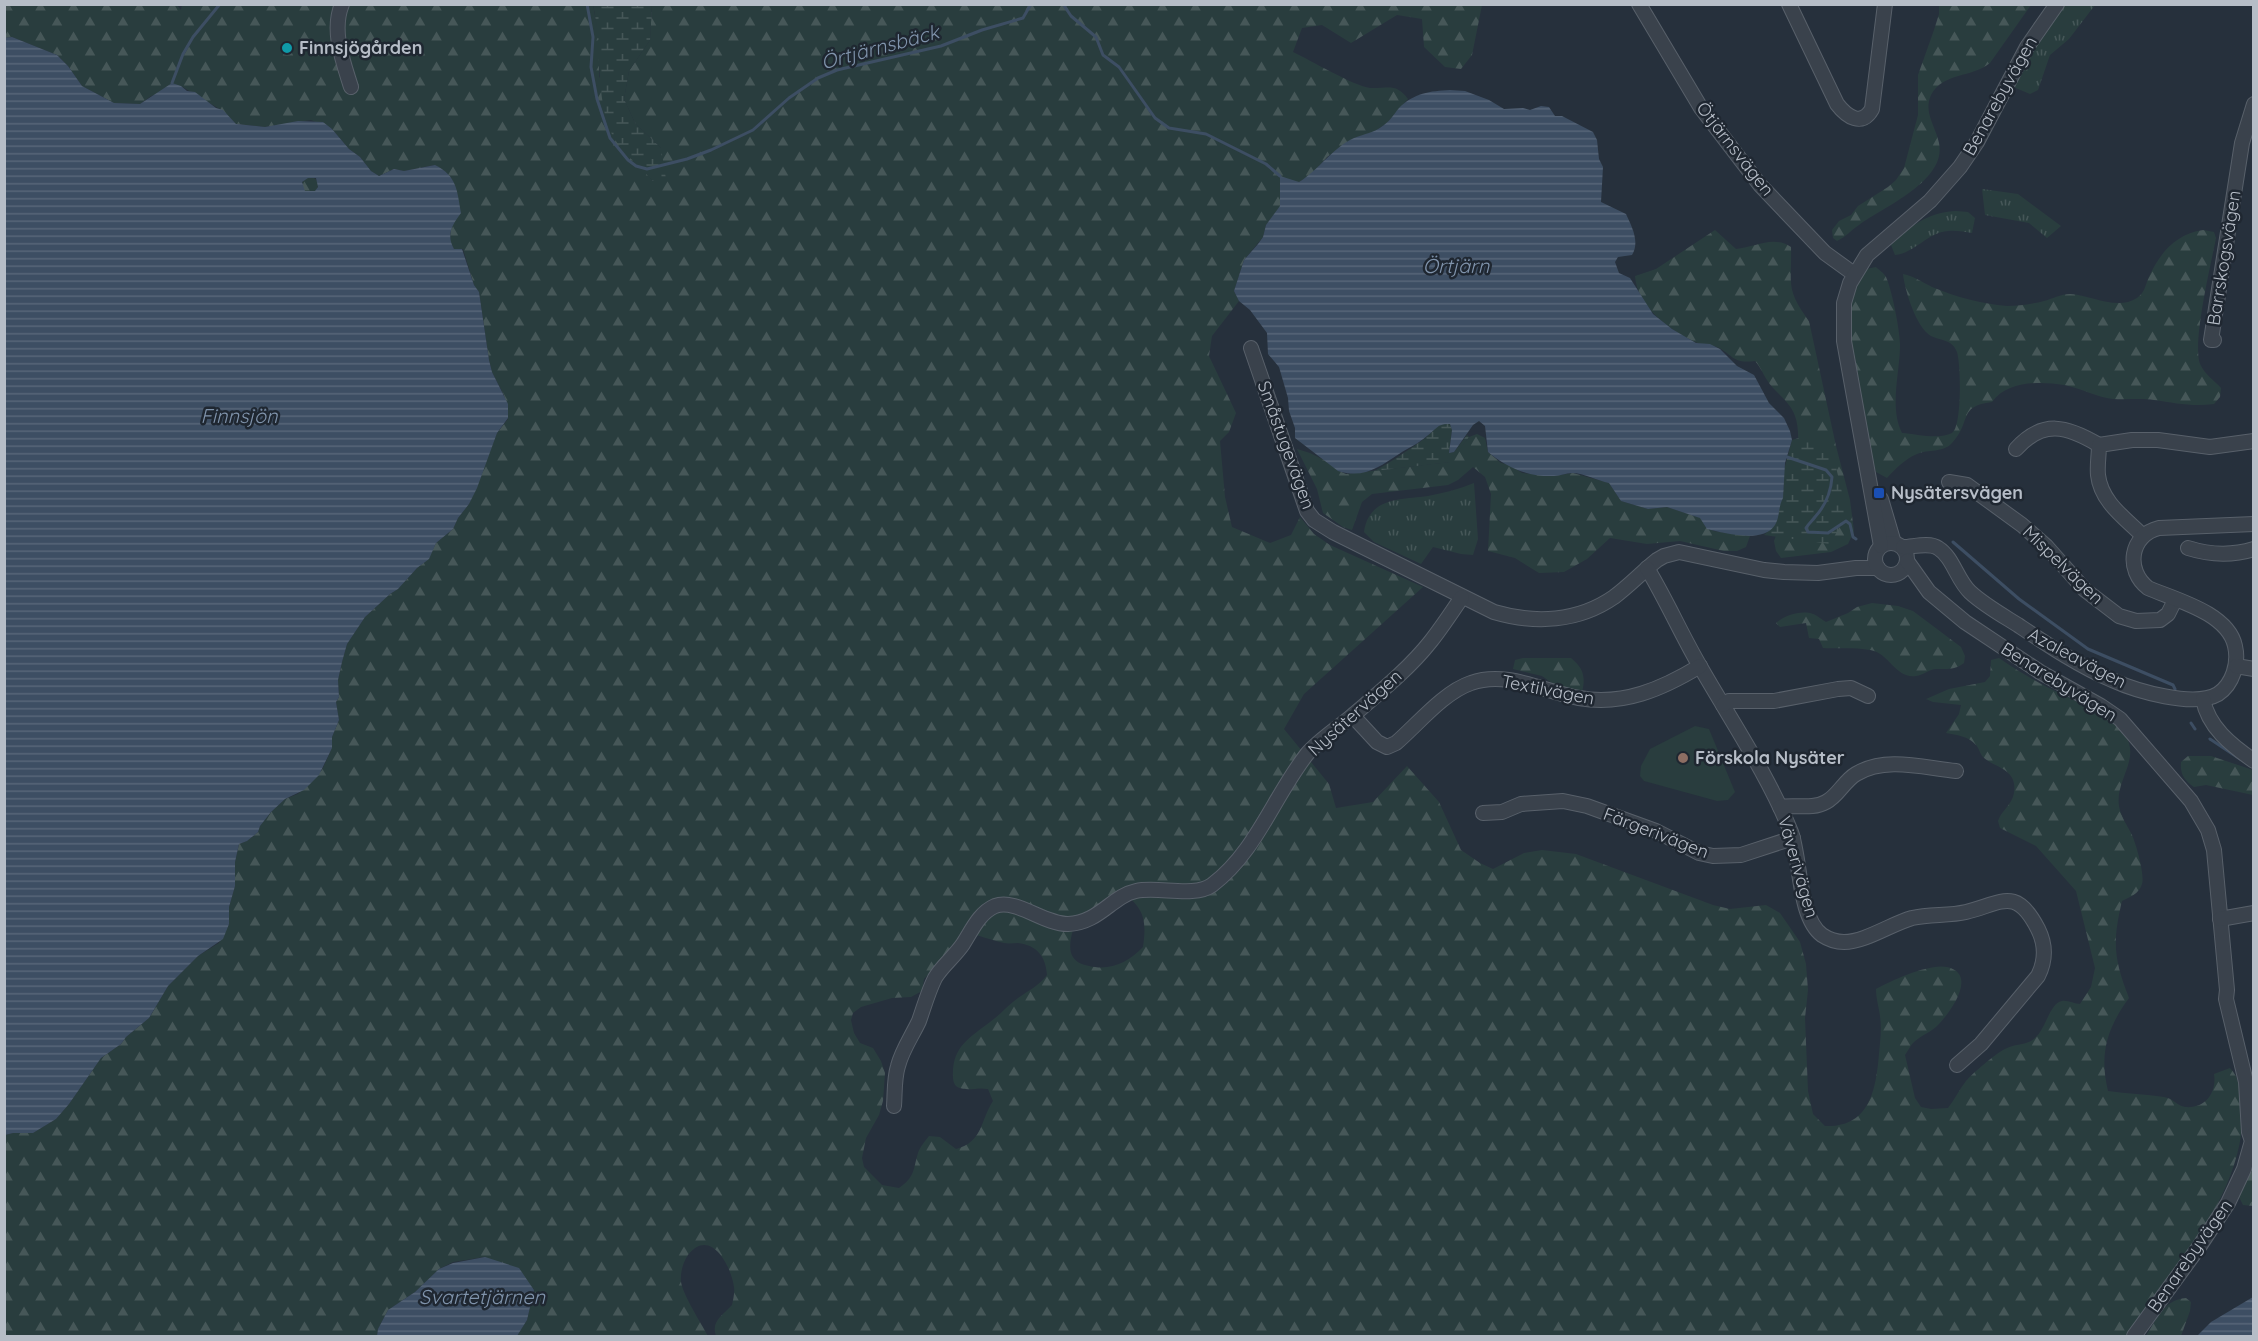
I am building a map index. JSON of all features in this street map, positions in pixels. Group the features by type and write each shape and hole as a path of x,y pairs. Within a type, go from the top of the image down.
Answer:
{"street":[{"path":"342,4 337,28 341,56 351,87"},
{"name":"Ötjärnsvägen","path":"1639,4 1701,108 1760,185 1825,253 1850,272"},
{"path":"1789,4 1837,104 1844,113 1855,119 1868,116 1872,109 1885,4"},
{"name":"Benarebyvägen","path":"1929,591 1896,574 1886,574 1892,555 1879,494 1867,469 1844,341 1837,318 1837,303 1850,272 1850,262 1870,241 1917,213 1942,190 1973,149 2027,47 2057,4"},
{"name":"Barrskogsvägen","path":"2214,340 2211,340 2242,143 2252,120 2253,104"},
{"name":"Småstugevägen","path":"1251,348 1307,511 1314,520 1333,532 1462,597"},
{"path":"2016,449 2033,433 2049,428 2078,433 2099,445 2132,440 2158,440 2210,447 2253,441"},
{"path":"2099,445 2098,474 2102,491 2112,506 2143,536"},
{"name":"Mispelvägen","path":"1949,482 1967,485 2022,525 2046,546 2085,590 2119,616 2136,621 2160,620 2168,614 2175,600"},
{"path":"2253,524 2168,527 2152,530 2143,536 2133,553 2137,575 2148,588 2209,614 2226,626 2235,643 2236,666 2225,688 2215,696 2203,699 2206,714 2211,723 2253,761"},
{"name":"Azaleavägen","path":"1892,555 1932,545 1940,549 1967,590 1980,601 2090,669 2110,680 2138,689 2176,697 2203,699"},
{"path":"2188,548 2207,554 2233,554 2253,549"},
{"path":"1462,597 1494,612 1516,618 1537,620 1561,618 1586,612 1599,606 1615,596 1664,556 1679,552 1764,570 1818,573 1856,568 1892,555 1904,569 1896,574"},
{"name":"Benarebyvägen","path":"1892,555 1965,622 2022,660 2120,719 2191,801 2208,830 2217,870 2226,999 2252,1098 2249,1132 2252,1136 2244,1169 2228,1203 2134,1336"},
{"name":"Väverivägen","path":"1647,568 1780,807 1793,838 1811,921 1822,934 1841,942 1852,941 1910,919 1968,912 1997,901 2013,901 2028,914 2044,946 2043,967 2023,997 1981,1044 1957,1065"},
{"name":"Nysätervägen","path":"894,1106 897,1066 935,978 955,956 974,925 986,911 1002,904 1012,905 1042,919 1069,924 1081,922 1099,914 1126,894 1136,891 1166,889 1198,891 1212,885 1240,857 1308,753 1353,716 1430,643 1462,597"},
{"name":"Textilvägen","path":"1353,716 1377,742 1387,747 1396,743 1450,694 1476,681 1504,680 1579,698 1618,700 1650,692 1700,666"},
{"path":"2236,666 2253,669"},
{"path":"1723,705 1729,701 1774,701 1851,688 1868,696"},
{"path":"1780,807 1826,803 1856,774 1877,767 1911,764 1956,771"},
{"name":"Färgerivägen","path":"1483,813 1502,812 1521,804 1563,801 1587,806 1656,831 1699,853 1713,856 1755,852 1793,838"},
{"path":"2220,919 2253,913"}],"green space":[{"path":"176,4 181,10 182,4 593,5 599,37 599,76 635,161 653,181 661,148 635,123 624,99 629,71 650,40 652,5 1482,5 1472,55 1461,69 1445,67 1424,47 1422,19 1397,15 1351,43 1322,25 1302,28 1293,52 1354,83 1370,88 1395,88 1408,99 1387,123 1372,133 1354,138 1327,157 1311,175 1299,182 1266,225 1263,237 1244,260 1234,291 1239,301 1212,336 1209,356 1236,413 1229,432 1220,441 1225,497 1232,527 1270,543 1291,535 1300,517 1314,534 1330,545 1423,587 1304,694 1284,729 1329,784 1336,808 1373,802 1407,766 1439,802 1461,850 1493,869 1524,853 1542,850 1576,854 1713,905 1730,909 1766,905 1780,913 1800,942 1806,964 1808,990 1805,1018 1808,1091 1813,1114 1825,1126 1840,1125 1852,1121 1861,1113 1868,1104 1876,1080 1881,1021 1876,989 1901,977 1931,967 1947,967 1956,971 1961,977 1959,993 1950,1011 1936,1027 1913,1043 1905,1055 1915,1098 1921,1107 1931,1109 1948,1108 1966,1081 1984,1064 2005,1049 2031,1041 2040,1032 2057,1003 2064,1001 2080,1004 2091,987 2095,968 2076,891 2036,846 2000,828 1998,821 2014,793 2012,778 1983,757 1973,742 1962,736 1946,733 1959,714 1961,705 1926,699 1949,689 1985,682 1990,676 1991,660 1999,658 2111,721 2125,735 2129,744 2129,761 2120,787 2119,806 2136,845 2143,880 2136,893 2122,901 2119,916 2116,951 2129,998 2110,1031 2105,1053 2105,1078 2108,1091 2164,1097 2182,1106 2192,1107 2204,1102 2212,1093 2214,1074 2230,1068 2239,1084 2242,1102 2241,1134 2234,1165 2222,1196 2186,1256 2128,1336 716,1336 716,1322 732,1305 734,1287 724,1260 718,1252 704,1245 696,1247 688,1255 682,1268 681,1279 682,1288 708,1336 517,1336 527,1320 534,1289 484,1257 453,1262 439,1269 415,1292 388,1310 378,1329 377,1336 5,1336 5,1135 33,1133 56,1119 101,1058 121,1044 149,1018 168,986 198,956 219,943 229,924 229,907 235,886 235,862 239,844 258,832 271,812 285,799 298,794 322,770 332,748 332,737 339,720 336,702 339,697 338,680 347,644 365,617 428,559 436,543 453,529 469,504 497,433 508,419 504,395 492,372 489,360 479,292 474,285 463,249 454,249 450,242 456,198 452,180 445,172 434,165 404,171 394,169 379,176 349,149 332,129 311,120 265,127 236,124 223,111 181,86 151,96 140,104 114,103 82,86 57,55 12,37 5,38 5,5","holes":["1121,891 1135,903 1142,915 1144,921 1143,947 1125,961 1111,966 1097,967 1078,962 1072,956 1070,949 1076,917 1090,912","962,932 1004,943 1030,946 1042,957 1047,975 968,1039 958,1051 953,1067 956,1085 963,1089 988,1089 993,1101 976,1136 965,1146 956,1149 940,1137 929,1136 919,1151 913,1173 908,1180 899,1188 882,1185 864,1167 862,1158 866,1138 879,1115 883,1101 885,1073 873,1048 860,1043 854,1033 851,1020 853,1013 861,1007 892,998 911,997 922,991 924,979 956,946"]},
{"path":"593,5 652,5 650,40 629,71 624,99 635,123 661,148 666,179 653,181 622,149 610,130 602,96"},
{"path":"1939,5 2031,5 1990,63 1983,68 1943,82 1931,95 1928,107 1939,143 1939,157 1924,181 1837,241 1833,238 1832,230 1839,221 1851,215 1858,206 1888,187 1904,168 1918,115 1918,75 1939,14"},
{"path":"2065,5 2095,5 2069,39 2050,55 2038,90 2030,94 2011,86 2034,46"},
{"path":"310,177 318,185 310,193 302,185"},
{"path":"1982,189 2018,194 2061,226 2047,238 2029,223 1985,215"},
{"path":"1955,211 1968,212 1975,218 1972,233 1941,232 1909,251 1895,255 1891,245 1912,226 1936,214"},
{"path":"1715,230 1736,249 1771,242 1791,247 1791,286 1796,301 1809,321 1850,500 1854,531 1848,544 1831,552 1781,558 1776,551 1774,541 1789,496 1798,444 1795,416 1789,405 1770,385 1755,361 1737,360 1717,347 1695,342 1675,331 1648,307 1637,287 1635,276 1656,269"},
{"path":"2203,230 2214,232 2216,238 2203,302 2198,353 2202,368 2221,388 2220,397 2214,404 2191,405 2149,399 2113,399 2064,385 2045,383 2015,386 1998,395 1992,402 1981,404 1969,411 1958,435 1948,446 1913,456 1900,464 1887,478 1876,472 1859,403 1846,310 1856,283 1866,269 1876,267 1884,274 1893,301 1900,345 1896,412 1902,433 1941,436 1952,433 1958,420 1960,382 1957,352 1946,341 1931,336 1921,325 1909,299 1903,274 1950,294 1998,305 2030,304 2070,294 2113,303 2129,302 2137,298 2144,290 2157,261 2169,247 2184,236"},
{"path":"1443,424 1450,424 1452,429 1449,453 1454,452 1467,435 1469,437 1451,462 1374,471 1406,452"},
{"path":"1477,434 1485,438 1488,452 1501,463 1510,465 1522,473 1554,476 1573,473 1609,483 1621,501 1648,509 1667,507 1701,518 1713,531 1750,536 1746,547 1737,551 1724,551 1680,541 1647,544 1610,538 1587,559 1564,572 1539,573 1515,558 1488,551 1491,494 1485,477 1473,467 1448,485 1372,494 1362,502 1352,530 1343,527 1323,513 1317,489 1297,449 1330,463 1346,474 1450,462 1469,437"},
{"path":"1812,434 1836,467 1847,514 1830,544 1764,535 1776,523 1783,498 1784,470 1792,440"},
{"path":"1474,483 1478,539 1473,555 1433,547 1421,564 1374,542 1364,532 1372,512 1387,502 1440,494"},
{"path":"1872,603 1898,606 1913,611 1961,647 1965,656 1964,663 1954,668 1935,669 1909,676 1874,651 1823,648 1819,639 1809,638 1806,623 1780,627 1776,623 1798,613 1815,615 1826,622 1857,607"},
{"path":"1571,658 1582,673 1584,681 1582,692 1562,690 1542,676 1513,669 1515,660"},
{"name":"Förskola Nysäter","path":"1695,726 1709,729 1735,792 1728,800 1717,801 1644,781 1640,776 1641,766 1650,749"},
{"path":"2188,756 2211,756 2253,770 2253,795 2206,785 2194,787 2185,779 2181,770 2181,762"},
{"path":"2253,1160 2253,1206 2243,1205 2239,1197"},
{"path":"2186,1298 2191,1302 2190,1311 2181,1336 2146,1336 2166,1306"}],"water":[{"name":"Finnsjön","path":"12,37 57,55 82,86 114,103 140,104 172,83 187,91 195,92 216,108 223,110 236,124 265,127 298,121 323,122 360,157 371,171 379,176 394,169 404,171 435,165 442,169 455,184 461,213 451,230 450,239 454,249 462,249 474,285 479,292 492,372 508,404 508,418 497,433 477,488 453,529 436,543 429,559 365,617 347,644 338,680 339,697 336,702 339,720 332,737 332,748 319,775 304,790 285,799 271,812 258,832 239,844 235,862 235,886 229,907 229,924 223,939 198,956 168,986 149,1018 121,1044 101,1058 56,1119 33,1133 5,1135 4,38","holes":["308,178 316,178 318,187 315,191 305,191 302,182"]},
{"name":"Örtjärn","path":"1465,91 1489,100 1504,109 1530,110 1541,106 1549,107 1555,116 1562,116 1593,132 1603,167 1601,202 1626,214 1634,234 1635,245 1632,255 1618,257 1615,262 1619,273 1630,278 1653,314 1672,329 1696,343 1710,344 1720,349 1737,366 1754,375 1769,403 1784,418 1790,431 1792,440 1785,463 1783,498 1777,522 1769,531 1753,536 1743,536 1707,529 1700,518 1667,507 1648,509 1621,501 1609,483 1577,473 1545,476 1519,470 1503,463 1488,452 1485,426 1479,421 1473,425 1454,452 1449,453 1452,430 1450,424 1443,424 1378,467 1356,474 1338,471 1295,438 1295,428 1279,367 1268,354 1267,333 1250,310 1239,301 1234,291 1244,260 1263,237 1266,225 1280,206 1280,176 1299,182 1346,142 1384,125 1410,99 1429,92"},
{"name":"Svartetjärnen","path":"485,1257 519,1268 534,1290 527,1320 517,1336 377,1336 378,1329 388,1310 415,1292 439,1269 453,1263"},
{"path":"2253,1297 2253,1336 2197,1336 2211,1322"}],"waterway":[{"name":"Örtjärnsbäck","path":"172,83 183,54 193,37 220,4"},
{"name":"Örtjärnsbäck","path":"587,4 593,37 591,67 597,99 610,138 628,160 636,166 647,169 687,159 753,130 789,98 818,78 837,70 941,46 982,30 1023,18 1031,4"},
{"name":"Örtjärnsbäck","path":"1063,4 1071,16 1096,37 1103,55 1119,67 1155,118 1169,128 1206,134 1266,164 1280,176"},
{"path":"1787,457 1826,470 1832,477 1827,498 1819,513 1806,528 1808,532 1828,533 1846,521 1850,524 1853,537 1856,539"},
{"path":"1953,542 2019,599 2088,649 2173,685 2175,689"},
{"path":"2191,723 2195,729"},
{"path":"2210,739 2240,759"}],"place":[{"name":"Finnsjögården","path":"287,48"},
{"name":"Nysätersvägen","path":"1879,493"},
{"name":"Förskola Nysäter","path":"1683,758"}]}
